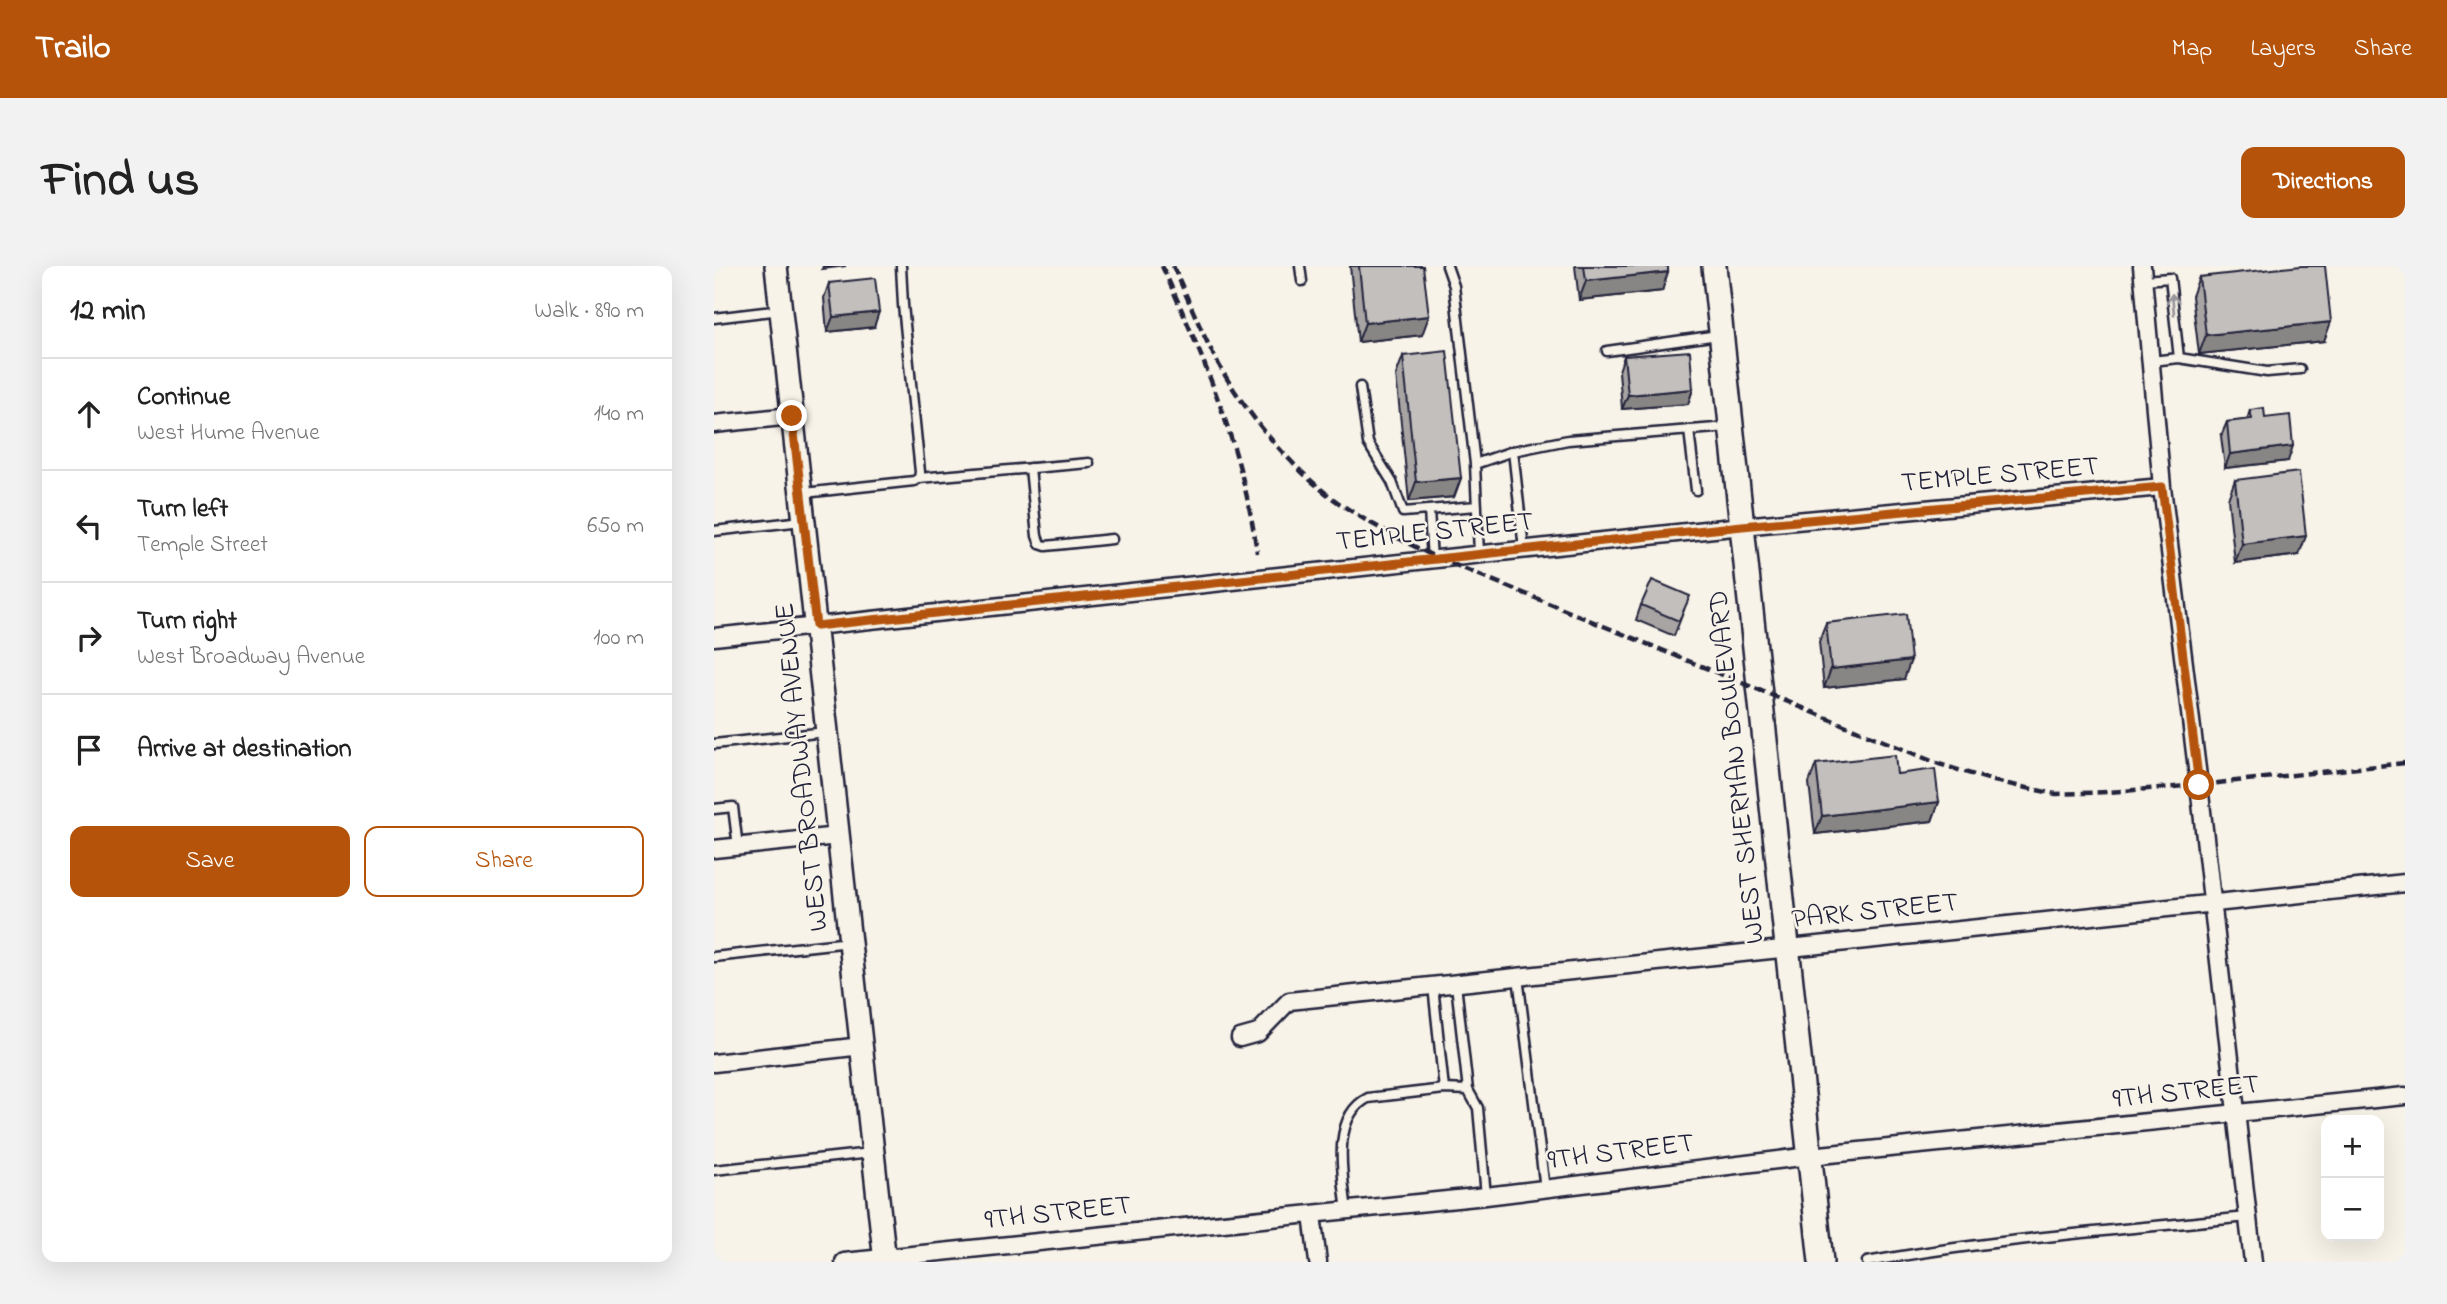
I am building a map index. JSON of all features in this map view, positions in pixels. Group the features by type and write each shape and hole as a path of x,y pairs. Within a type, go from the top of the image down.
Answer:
{"main road":[{"name":"WEST SHERMAN BOULEVARD","path":"1714,266 1821,1262"}],"street":[{"name":"WEST BROADWAY AVENUE","path":"776,266 885,1260"},
{"path":"2142,273 2162,487 2213,902 2253,1262"},
{"path":"714,424 792,416"},
{"name":"TEMPLE STREET","path":"714,637 1742,526 2162,487"},
{"path":"714,849 838,836"},
{"name":"PARK STREET","path":"1240,1038 1258,1033 1289,1001 2405,883"},
{"path":"714,1063 862,1046"},
{"name":"9TH STREET","path":"844,1262 885,1260 1486,1196 1810,1156 2405,1097"},
{"path":"1312,1215 1318,1262"}],"lane":[{"path":"901,266 919,478"},
{"path":"1300,266 1302,281"},
{"path":"1447,266 1454,286 1475,464 1479,554"},
{"path":"2142,273 2170,278 2179,358"},
{"path":"714,318 781,310"},
{"path":"1607,351 1721,334"},
{"path":"2151,361 2179,358 2267,372 2300,369"},
{"path":"1360,387 1368,443 1392,482 1403,512 1477,506"},
{"path":"1475,464 1513,451 1568,440 1731,426"},
{"path":"1689,430 1696,491"},
{"path":"1513,451 1524,549"},
{"path":"801,493 914,481 919,478 1089,463"},
{"path":"1030,468 1037,536 1041,544 1046,546 1112,539"},
{"path":"1429,510 1432,560"},
{"path":"714,530 804,521"},
{"path":"714,744 826,732"},
{"path":"714,809 733,807 738,847"},
{"path":"714,957 850,942"},
{"path":"1518,977 1545,1189"},
{"path":"1456,984 1468,1090 1478,1108 1486,1196"},
{"path":"1433,986 1444,1089"},
{"path":"1347,1211 1342,1160 1346,1127 1359,1103 1368,1098 1444,1089 1468,1090"},
{"path":"714,1170 873,1153"},
{"path":"1867,1262 1931,1250 2248,1217"}],"building":[{"path":"1359,266 1423,266 1429,316 1365,323"},
{"path":"1584,266 1668,266 1668,272 1586,281"},
{"path":"2325,266 2331,322 2206,335 2199,277"},
{"path":"875,278 879,312 833,317 829,283"},
{"path":"1447,351 1461,478 1416,482 1403,356"},
{"path":"1690,351 1693,389 1628,395 1624,356"},
{"path":"2264,408 2265,418 2290,415 2293,446 2230,454 2227,422 2252,419 2250,410"},
{"path":"2299,472 2306,536 2242,544 2235,480"},
{"path":"1652,580 1690,596 1679,621 1641,605"},
{"path":"1906,614 1911,660 1831,669 1826,623"},
{"path":"1895,755 1897,774 1935,769 1939,802 1822,816 1816,764"}],"railway":[{"path":"1162,266 1207,371 1232,442 1251,515 1257,553"},
{"path":"1173,266 1212,351 1255,420 1305,475 1350,510 1431,555 1939,764 1994,781 2056,794 2199,785 2405,763"}],"route":[{"path":"792,416 816,626 1742,526 2162,487 2199,785"}]}
